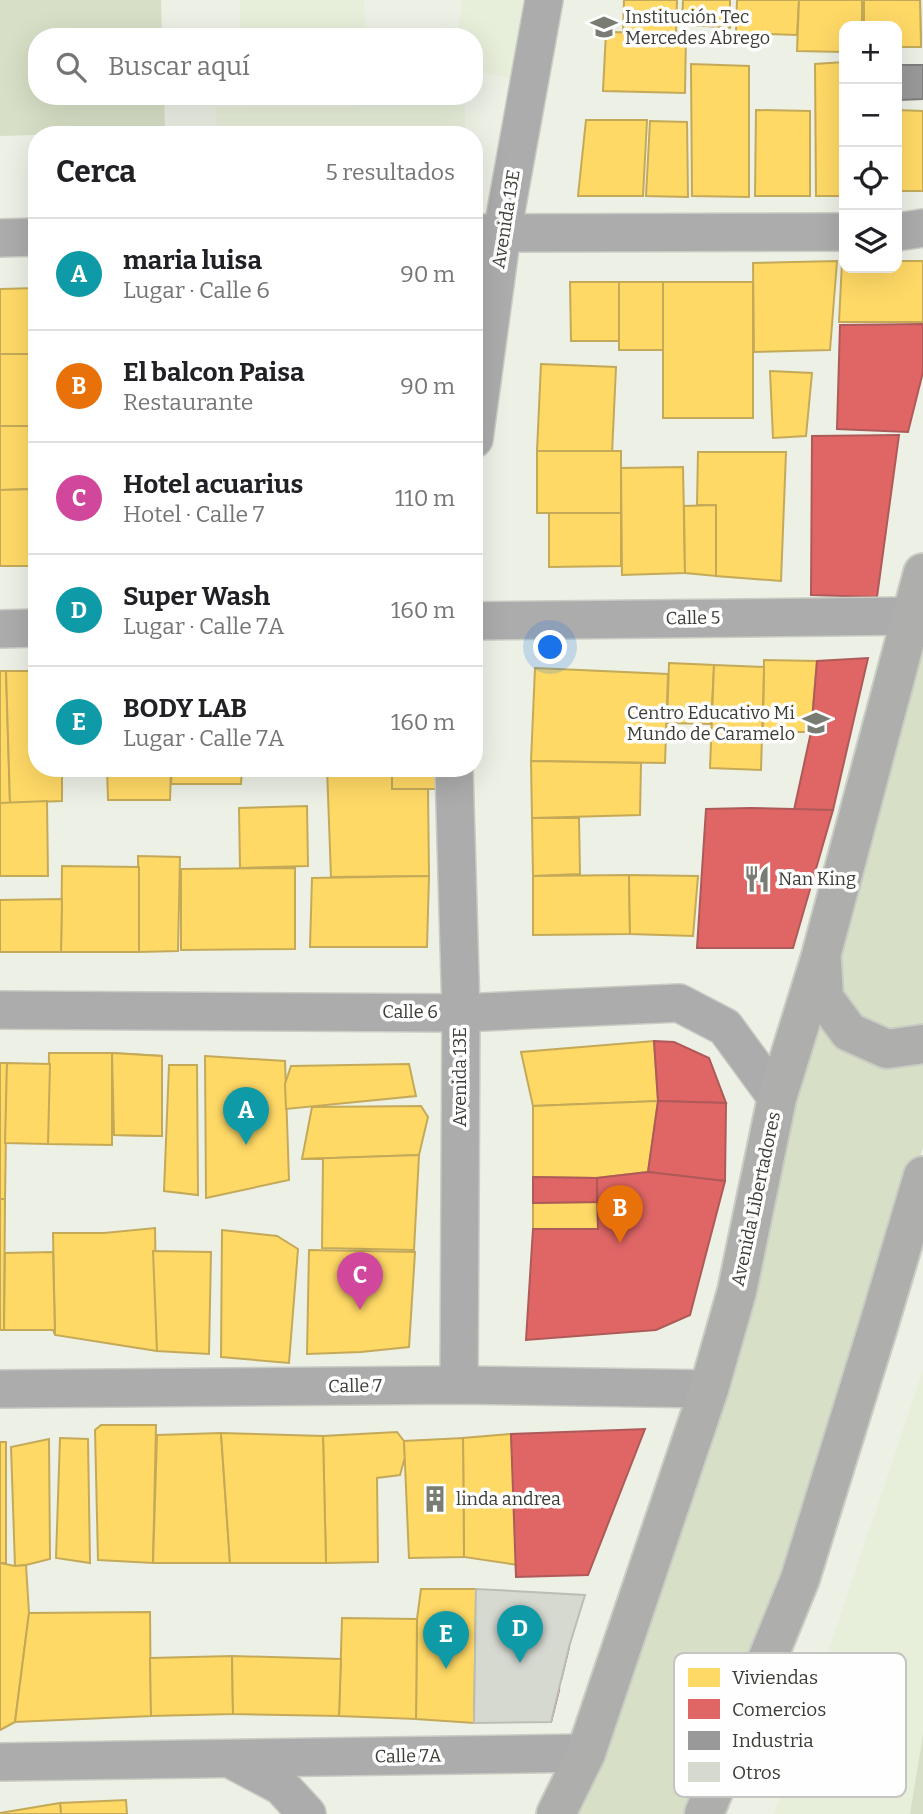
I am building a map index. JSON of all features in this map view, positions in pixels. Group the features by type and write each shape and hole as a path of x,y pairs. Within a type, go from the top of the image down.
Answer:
{"main road":[{"name":"Avenida Libertadores","path":"556,1814 586,1753 709,1389 737,1291 777,1098 821,956 923,573"},
{"path":"821,956 824,998 849,1032 887,1049 923,1044"},
{"path":"770,1653 800,1579 923,1176"},
{"path":"704,1814 711,1797"}],"street":[{"name":"Avenida 13E","path":"483,307 488,233 544,0"},
{"path":"902,231 923,228"},
{"path":"488,233 839,232"},
{"path":"0,238 28,237"},
{"name":"Calle 5","path":"483,621 911,616"},
{"path":"0,629 28,628"},
{"name":"Avenida 13E","path":"454,777 461,1013 459,1385"},
{"name":"Calle 6","path":"0,1010 461,1013 679,1003 725,1027 777,1098"},
{"name":"Calle 7","path":"0,1389 459,1385 709,1389"},
{"name":"Calle 7A","path":"0,1762 586,1753"},
{"name":"Calle 7A","path":"230,1759 281,1786 307,1814"}],"shaded area":[{"path":"0,0 161,0 162,28 28,28 28,105 164,105 165,126 28,126 28,135 0,136"},
{"path":"240,0 364,0 365,28 240,28"},
{"path":"463,0 537,0 522,81 483,73 483,28 458,28"},
{"path":"465,105 465,126 217,126 216,107"},
{"path":"923,625 923,1040 892,1044 830,994"},
{"path":"817,1002 923,1052 923,1148 792,1572 759,1653 674,1653 674,1797 701,1797 694,1814 562,1814"},
{"path":"923,1370 923,1734 910,1814 774,1814 780,1797 906,1797 906,1653 828,1653"},
{"path":"923,1734 923,1814 910,1814"}],"building: Viviendas":[{"path":"624,0 677,0 676,33 623,33"},
{"path":"683,0 730,0 730,28 682,24"},
{"path":"737,0 799,0 797,35 736,33"},
{"path":"799,0 862,0 862,21 839,21 839,52 797,51"},
{"path":"864,0 920,0 921,47 902,47 902,21 864,21"},
{"path":"864,0 920,0 921,47 902,47 902,21 864,21"},
{"path":"606,32 686,33 685,93 603,91"},
{"path":"839,62 839,196 816,196 815,64"},
{"path":"691,64 749,66 749,197 692,196"},
{"path":"756,110 810,111 810,196 755,196"},
{"path":"902,110 923,111 923,191 902,191"},
{"path":"586,120 647,120 643,196 578,196"},
{"path":"650,121 687,122 688,197 646,196"},
{"path":"837,261 830,350 754,352 753,263"},
{"path":"902,261 923,261 923,322 839,322 841,273 902,273"},
{"path":"570,282 619,282 619,341 571,341"},
{"path":"619,282 663,282 663,350 619,350"},
{"path":"663,282 753,282 753,418 663,418"},
{"path":"28,288 28,354 0,354 0,289"},
{"path":"0,354 28,354 28,426 0,426"},
{"path":"541,364 616,367 612,454 537,451"},
{"path":"770,371 812,373 806,436 773,438"},
{"path":"0,426 28,426 28,489 0,490"},
{"path":"537,451 621,451 621,513 537,513"},
{"path":"698,452 786,452 781,581 716,576 716,505 697,505"},
{"path":"683,467 685,573 622,575 621,468"},
{"path":"28,489 28,566 0,566 0,490"},
{"path":"716,505 716,576 685,573 684,506"},
{"path":"549,513 621,513 621,566 549,567"},
{"path":"764,660 817,661 811,732 763,732"},
{"path":"669,663 714,665 711,724 667,723"},
{"path":"714,665 764,667 761,770 710,768"},
{"path":"535,668 668,674 665,763 531,761"},
{"path":"0,671 6,671 10,803 0,803"},
{"path":"6,671 28,671 28,777 62,777 62,801 10,803"},
{"path":"531,761 641,763 640,815 532,818"},
{"path":"107,777 171,777 170,800 108,800"},
{"path":"171,777 241,777 241,784 171,784"},
{"path":"327,777 392,777 392,789 428,789 429,876 331,877"},
{"path":"392,777 443,777 443,789 392,789"},
{"path":"47,801 48,876 0,876 0,803"},
{"path":"307,806 308,866 240,868 239,808"},
{"path":"532,818 579,818 580,874 533,876"},
{"path":"138,856 180,857 178,951 139,952"},
{"path":"62,866 139,867 139,952 61,952"},
{"path":"295,868 295,949 181,950 181,869"},
{"path":"629,875 630,934 533,935 533,876"},
{"path":"629,875 698,876 693,936 630,934"},
{"path":"429,876 427,947 310,947 312,878"},
{"path":"62,899 61,952 0,952 0,900"},
{"path":"654,1041 658,1101 533,1106 521,1052"},
{"path":"49,1053 112,1053 112,1145 48,1144"},
{"path":"112,1053 162,1056 162,1136 114,1135"},
{"path":"112,1053 162,1056 162,1136 114,1135"},
{"path":"205,1056 285,1061 289,1180 206,1198"},
{"path":"0,1063 7,1063 5,1199 0,1199"},
{"path":"7,1063 50,1064 48,1144 5,1143"},
{"path":"409,1064 416,1096 286,1109 285,1084 291,1066"},
{"path":"169,1065 197,1065 198,1195 164,1191"},
{"path":"658,1101 648,1172 597,1178 533,1177 533,1106"},
{"path":"421,1106 428,1117 419,1155 302,1159 312,1107"},
{"path":"419,1155 414,1250 322,1248 323,1159 302,1159"},
{"path":"0,1199 5,1199 4,1330 0,1330"},
{"path":"597,1202 598,1229 533,1229 533,1203"},
{"path":"155,1228 157,1351 55,1335 53,1233 104,1233"},
{"path":"222,1230 277,1236 298,1249 289,1363 221,1357"},
{"path":"309,1250 415,1252 409,1347 307,1354"},
{"path":"153,1251 211,1252 209,1354 157,1351"},
{"path":"53,1252 55,1335 53,1330 4,1330 5,1253"},
{"path":"101,1425 156,1425 153,1563 98,1560 95,1430"},
{"path":"397,1432 404,1441 405,1457 400,1475 377,1478 378,1562 326,1563 323,1436"},
{"path":"221,1433 230,1563 153,1563 157,1435"},
{"path":"221,1433 323,1436 326,1563 230,1563"},
{"path":"511,1434 518,1565 464,1557 463,1438"},
{"path":"60,1438 88,1439 90,1563 56,1558"},
{"name":"linda andrea","path":"463,1438 464,1557 409,1558 404,1441"},
{"path":"49,1439 50,1559 15,1566 11,1447"},
{"path":"0,1442 6,1442 6,1563 0,1563"},
{"path":"0,1563 26,1565 29,1613 15,1722 0,1730"},
{"path":"421,1589 476,1589 474,1723 416,1719 417,1619"},
{"path":"150,1612 151,1716 15,1722 29,1613"},
{"path":"342,1618 417,1619 416,1719 339,1716"},
{"path":"232,1656 233,1714 151,1716 150,1658"},
{"path":"232,1656 341,1659 339,1716 233,1714"},
{"path":"126,1800 127,1814 61,1814 60,1803"},
{"path":"60,1803 61,1814 0,1814 0,1813"}],"building: Comercios":[{"path":"923,324 923,372 908,432 837,429 840,325"},
{"path":"899,435 877,597 811,595 812,436"},
{"path":"868,658 833,810 794,810 811,732 817,661"},
{"name":"Nan King","path":"706,809 833,810 793,948 697,948"},
{"path":"654,1041 674,1042 709,1058 726,1103 658,1101"},
{"path":"658,1101 726,1103 725,1181 648,1172"},
{"path":"648,1172 725,1181 690,1315 656,1330 526,1340 533,1229 598,1229 597,1178"},
{"path":"533,1177 597,1178 597,1202 533,1203"},
{"path":"645,1429 588,1575 516,1577 511,1434"},
{"path":"569,1647 561,1680 537,1681 545,1651"},
{"path":"559,1690 551,1722 526,1722 530,1692"}],"building: Industria":[{"path":"902,65 923,65 923,99 902,100"}],"building: Otros":[{"path":"476,1589 585,1595 551,1722 474,1723"}],"place":[{"name":"Institución Tec Mercedes Abrego","path":"604,27"},
{"name":"Centro Educativo Mi Mundo de Caramelo","path":"816,723"},
{"name":"Nan King","path":"757,879"},
{"name":"maria luisa","path":"246,1145"},
{"name":"El balcon Paisa","path":"620,1243"},
{"name":"Hotel acuarius","path":"360,1310"},
{"name":"linda andrea","path":"435,1499"},
{"name":"Super Wash","path":"520,1663"},
{"name":"BODY LAB","path":"446,1669"}]}
